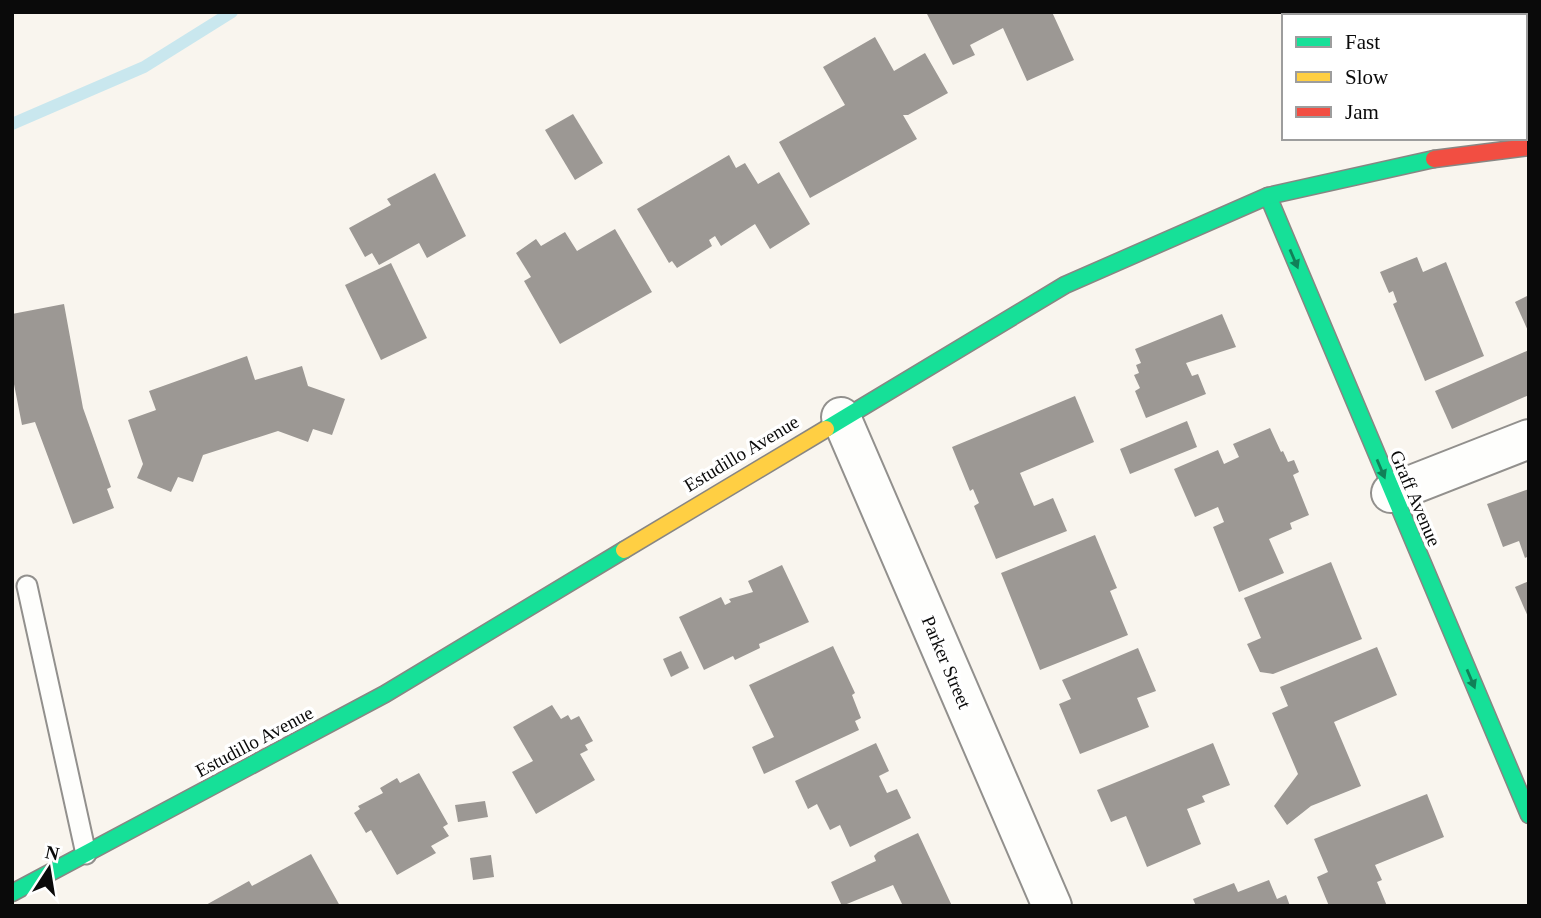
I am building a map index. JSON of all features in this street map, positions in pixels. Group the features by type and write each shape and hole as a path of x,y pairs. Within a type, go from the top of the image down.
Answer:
{"street":[{"name":"Estudillo Avenue","path":"12,893 385,694 841,417 1065,285 1268,197 1416,161 1529,147"},
{"name":"Graff Avenue","path":"1268,197 1529,815"},
{"name":"Parker Street","path":"841,417 1052,906"},
{"path":"1391,493 1529,439"}],"lane":[{"path":"27,586 86,854"}],"building":[{"path":"926,12 1052,12 1074,60 1027,81 1003,28 970,45 975,55 953,65"},
{"path":"875,37 894,71 925,53 948,93 908,115 903,115 917,139 810,198 779,142 845,105 823,67"},
{"path":"573,114 603,163 575,180 545,130"},
{"path":"729,155 736,168 745,163 758,184 779,172 810,224 770,249 755,224 721,246 715,236 709,240 712,246 677,268 672,261 669,263 637,209"},
{"path":"435,173 466,236 427,258 419,243 379,265 372,253 365,257 349,228 391,205 387,199"},
{"path":"615,229 652,292 560,344 524,281 531,277 516,253 536,239 541,246 565,232 577,251"},
{"path":"1417,257 1423,272 1446,262 1484,356 1425,381 1393,304 1397,302 1393,291 1389,293 1380,272"},
{"path":"391,263 427,338 381,360 345,285"},
{"path":"1529,295 1529,333 1515,302"},
{"path":"64,304 83,408 111,487 107,489 114,508 73,524 35,422 22,425 12,374 12,314"},
{"path":"1222,314 1236,347 1186,363 1192,376 1198,374 1206,394 1146,418 1135,391 1140,388 1134,375 1139,373 1136,365 1141,363 1135,349"},
{"path":"1529,350 1529,395 1452,429 1435,391"},
{"path":"247,356 255,380 302,366 308,386 345,399 332,435 313,429 308,442 278,431 203,455 193,482 178,477 171,492 137,478 143,464 128,420 156,410 149,391"},
{"path":"1075,396 1094,442 1020,473 1034,506 1053,498 1067,531 996,559 974,506 979,503 973,489 970,491 952,447"},
{"path":"1187,421 1197,447 1130,474 1120,449"},
{"path":"1270,428 1288,462 1294,460 1299,472 1293,475 1309,515 1290,523 1292,529 1269,539 1284,573 1239,592 1213,527 1224,522 1218,507 1195,517 1174,469 1218,450 1224,464 1239,457 1233,444"},
{"path":"1529,489 1529,556 1525,558 1519,541 1503,547 1487,504"},
{"path":"1095,535 1117,588 1110,591 1128,635 1040,670 1001,573"},
{"path":"1331,562 1362,639 1273,674 1260,672 1247,644 1261,638 1244,598"},
{"path":"782,565 809,622 759,644 760,648 735,660 733,656 704,670 679,617 721,597 725,605 731,602 729,599 753,592 748,581"},
{"path":"1529,581 1529,619 1515,587"},
{"path":"833,646 855,693 852,695 861,718 855,721 859,730 764,774 752,747 774,737 749,685"},
{"path":"1377,647 1397,695 1334,722 1361,786 1311,806 1287,825 1274,806 1298,774 1272,713 1288,706 1280,687"},
{"path":"1138,648 1156,691 1137,698 1149,727 1080,754 1059,704 1071,699 1062,680"},
{"path":"681,651 689,668 671,677 663,659"},
{"path":"552,705 561,719 568,715 571,720 579,716 593,741 585,745 588,750 580,754 595,780 536,814 512,772 533,761 513,727"},
{"path":"876,743 889,771 879,776 887,793 897,789 911,818 850,847 840,825 830,830 817,804 808,809 795,781"},
{"path":"1213,743 1230,785 1202,796 1205,802 1187,809 1201,844 1147,867 1126,816 1111,822 1097,790"},
{"path":"419,773 448,824 443,827 449,836 431,846 436,853 397,875 371,830 366,833 354,813 360,809 358,806 383,793 380,788 397,778 400,783"},
{"path":"1427,794 1444,837 1375,865 1382,880 1377,882 1387,906 1329,906 1317,877 1328,872 1314,839"},
{"path":"485,801 488,817 458,822 455,805"},
{"path":"918,833 952,906 903,906 893,885 842,906 831,882 876,861 874,856 878,852"},
{"path":"311,854 340,906 204,906 249,881 252,886"},
{"path":"491,855 494,877 473,880 470,858"},
{"path":"1269,880 1277,899 1286,895 1290,906 1196,906 1193,899 1234,883 1238,892"}],"waterway":[{"path":"12,124 144,67 232,12"}],"traffic: fast":[{"path":"826,429 1065,285 1268,196 1434,159"},
{"path":"1268,196 1529,815"},
{"path":"12,893 385,694 624,550"}],"traffic: slow":[{"path":"624,550 826,429"}],"traffic: jam":[{"path":"1434,159 1529,147"}]}
